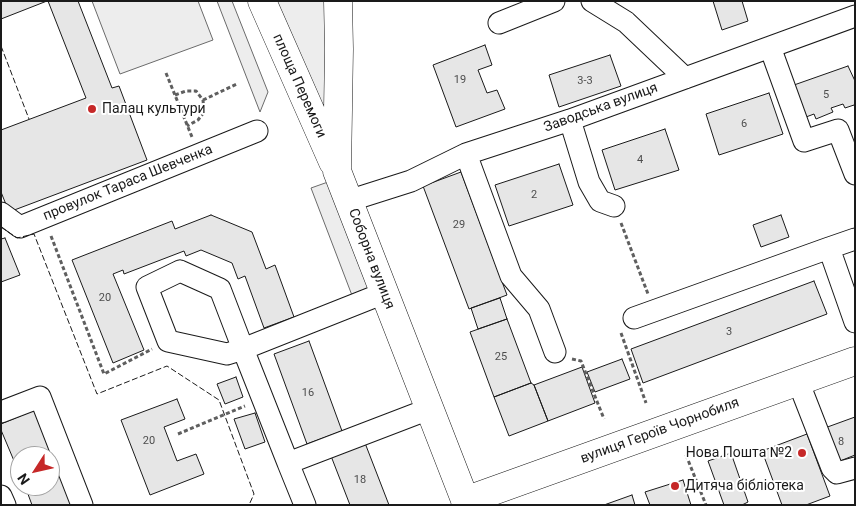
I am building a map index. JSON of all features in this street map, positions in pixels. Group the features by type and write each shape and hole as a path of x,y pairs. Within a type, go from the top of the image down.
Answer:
{"main road":[{"name":"площа Перемоги","path":"262,1 337,171"},
{"name":"Соборна вулиця","path":"338,1 337,171 466,503"},
{"name":"вулиця Героїв Чорнобиля","path":"466,503 855,361"}],"street":[{"path":"499,23 554,1"},
{"path":"592,1 626,22 685,78"},
{"name":"Заводська вулиця","path":"348,201 411,181 466,154 570,120 855,16"},
{"path":"770,47 804,141 838,130 855,174"},
{"path":"570,120 589,182 600,201 614,206"},
{"name":"провулок Тараса Шевченка","path":"1,213 20,227 257,132"},
{"path":"466,154 510,276 539,308 555,352"},
{"path":"634,318 855,239"},
{"path":"829,248 855,322"},
{"path":"305,505 243,349 220,289 180,271 146,287 168,341 228,354 243,349 384,293"},
{"path":"798,382 832,468 837,473 855,468"},
{"path":"1,412 40,398 82,505"},
{"path":"288,463 430,408"},
{"path":"1,496 5,505"}],"path":[{"path":"166,73 199,155"},
{"path":"203,100 237,84"},
{"path":"175,95 186,91 196,92 203,100 204,112 198,120 187,126"},
{"path":"44,217 104,374 168,341"},
{"path":"555,352 561,356 581,360 604,419"},
{"path":"178,434 263,399"},
{"path":"686,455 706,505"}],"shaded area":[{"path":"92,1 198,1 213,40 120,74"},
{"path":"217,1 232,1 268,92 260,112"},
{"path":"270,1 328,1 330,135"},
{"path":"328,182 370,291 353,298 311,188"}],"building":[{"path":"1,1 47,1 1,19"},
{"name":"Палац культури","path":"48,1 78,1 112,88 119,86 147,160 9,212 1,192 1,130 86,98"},
{"path":"713,1 742,1 748,21 722,30"},
{"path":"485,45 492,65 478,70 487,93 497,90 505,109 456,127 433,65"},
{"path":"610,55 621,86 559,107 549,75"},
{"path":"848,66 855,81 855,107 854,105 845,108 843,104 831,108 833,112 816,119 814,114 806,117 794,85"},
{"path":"769,93 783,134 719,155 706,114"},
{"path":"665,129 679,170 615,190 602,150"},
{"path":"559,164 573,205 509,226 495,185"},
{"path":"461,172 507,295 469,309 423,186"},
{"path":"211,215 252,232 266,269 275,265 294,317 264,328 245,276 238,279 232,263 201,250 186,256 184,251 124,274 123,270 113,274 144,350 113,363 72,260 172,221 175,229"},
{"path":"781,215 789,237 761,247 753,225"},
{"path":"5,238 20,275 1,282 1,239"},
{"path":"814,281 827,314 643,383 631,349"},
{"path":"500,298 507,319 478,329 471,308"},
{"path":"507,319 531,383 494,397 470,332"},
{"path":"309,341 342,431 307,444 274,354"},
{"path":"622,359 630,379 595,392 587,372"},
{"path":"582,367 595,403 548,421 534,385"},
{"path":"236,377 243,397 225,404 217,384"},
{"path":"531,383 534,385 548,421 509,436 494,397"},
{"path":"177,399 185,419 164,427 177,461 196,454 204,474 150,495 121,420"},
{"path":"37,409 52,446 10,446 10,451 1,430 1,424"},
{"path":"255,413 265,442 245,449 234,419"},
{"path":"855,417 855,455 835,463 822,429"},
{"path":"807,434 830,496 806,505 782,505 762,451"},
{"path":"365,443 389,505 350,505 331,456"},
{"path":"731,453 748,502 742,505 724,505 708,461"},
{"path":"60,464 77,505 32,505 29,496 60,496"},
{"name":"Дитяча бібліотека","path":"683,480 691,505 650,505 645,492"},
{"path":"632,495 635,505 604,505"}],"fence":[{"path":"1,46 29,119"},
{"path":"1,227 17,238 34,234 97,394 167,366 219,400 254,494 249,505"}],"place":[{"name":"Палац культури","path":"92,109"},
{"name":"Нова Пошта №2","path":"802,453"},
{"name":"Дитяча бібліотека","path":"675,486"}]}
